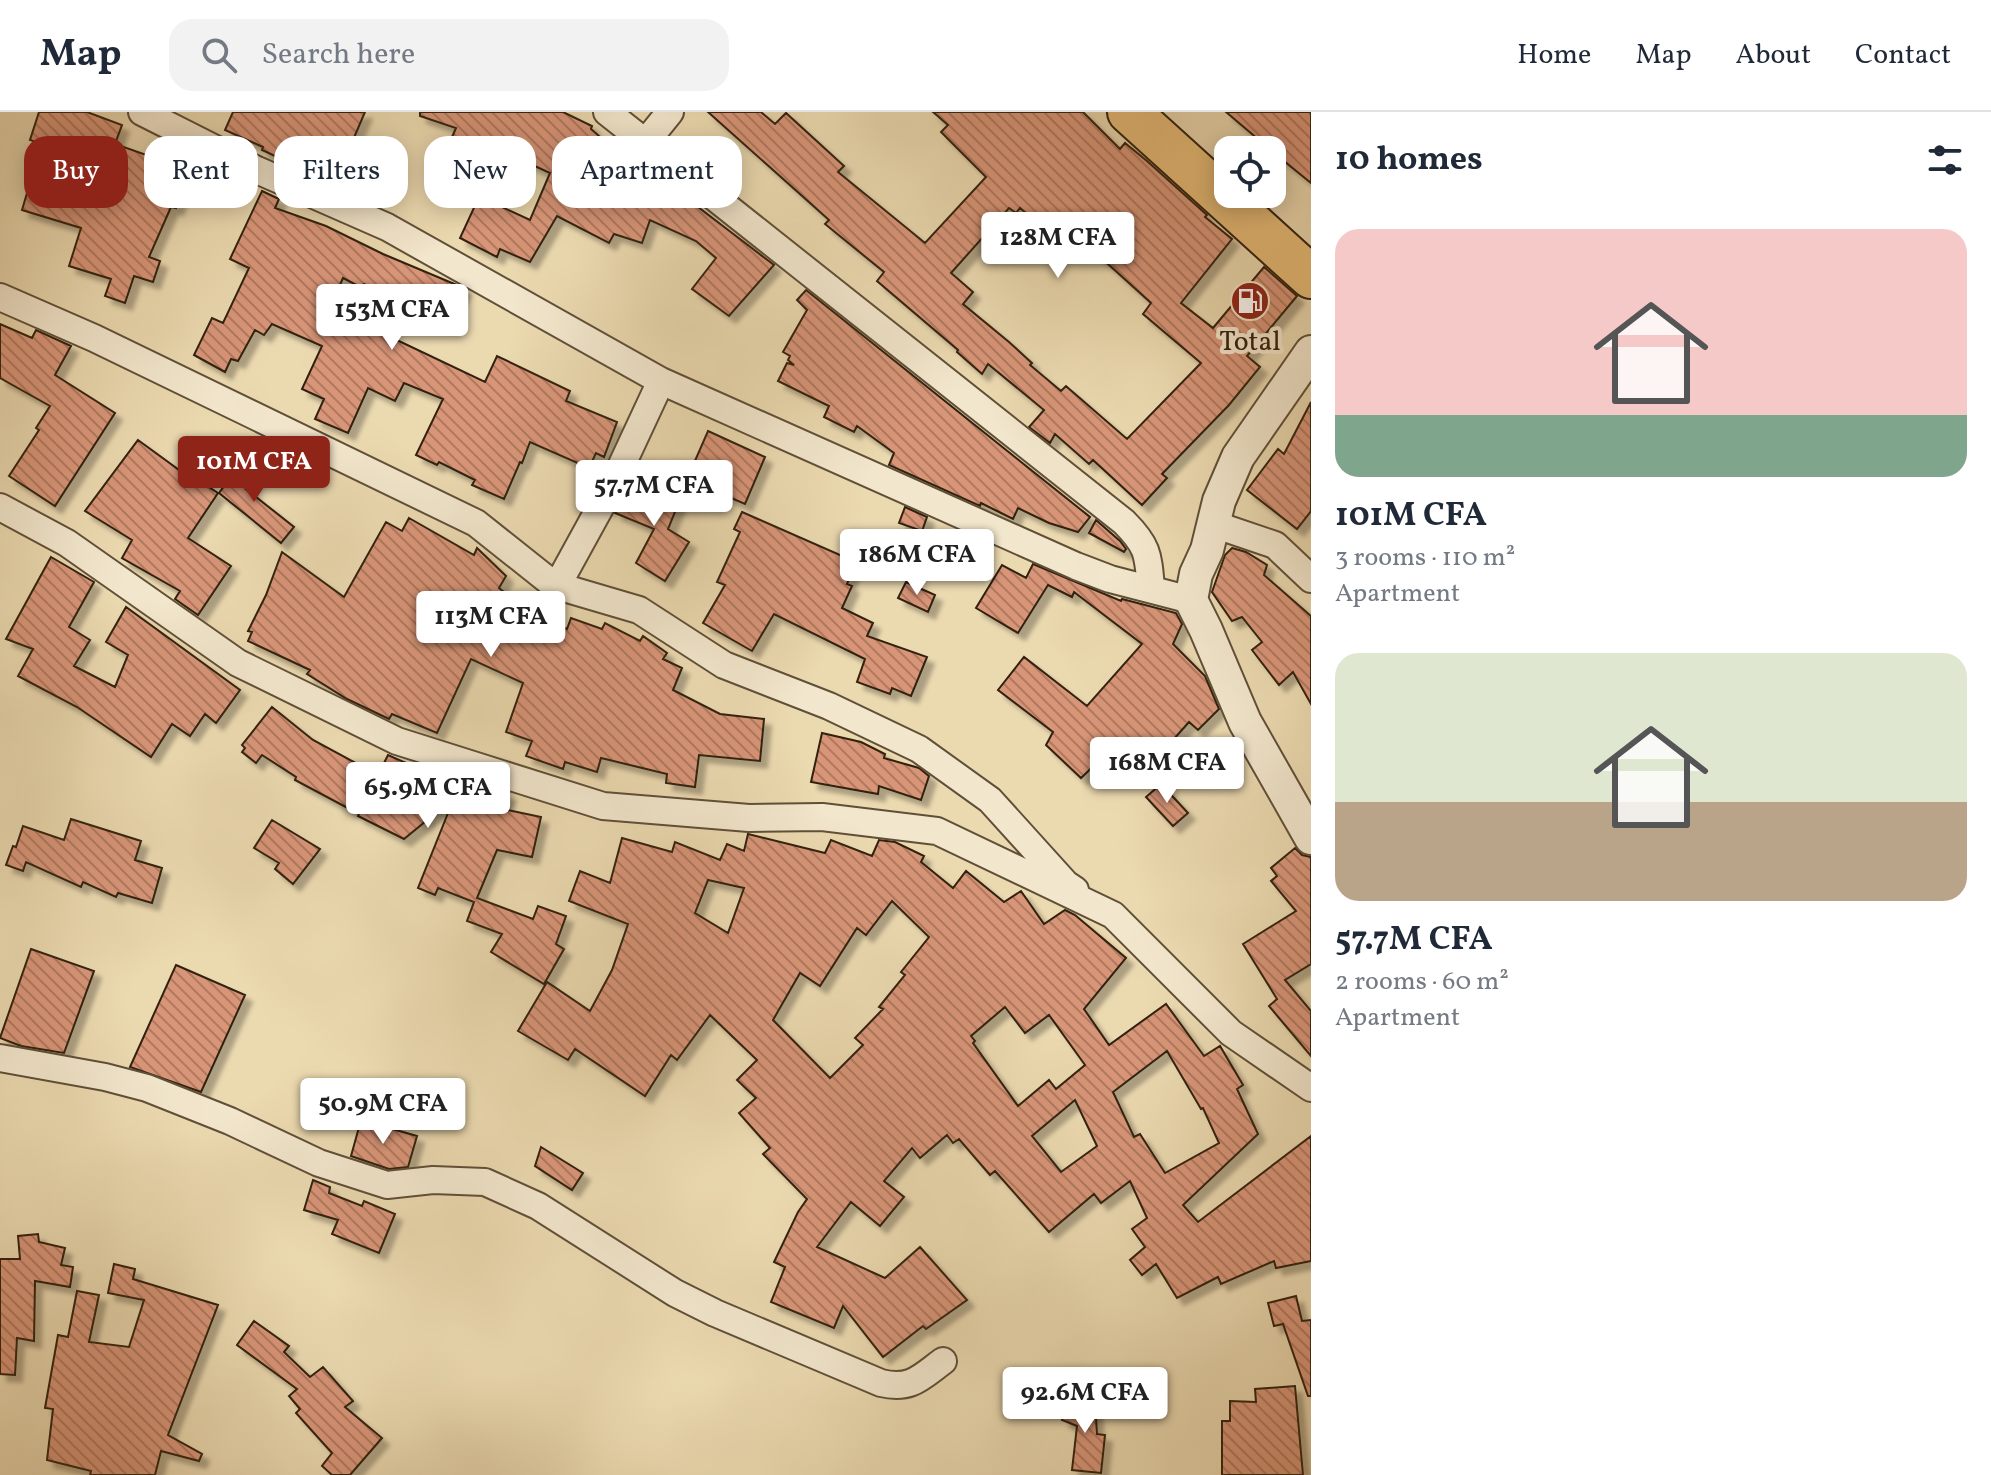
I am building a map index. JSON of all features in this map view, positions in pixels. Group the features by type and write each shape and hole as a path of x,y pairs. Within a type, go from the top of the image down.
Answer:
{"highway":[{"path":"1129,112 1311,277"},
{"path":"1170,112 1214,151"},
{"path":"1277,208 1311,239"}],"street":[{"path":"142,112 257,170 387,227 661,381 1076,566 1110,579 1191,600"},
{"path":"607,112 636,136"},
{"path":"651,136 670,112"},
{"path":"727,208 1124,522 1142,540 1149,560 1151,588"},
{"path":"0,297 94,338 476,523 557,586 639,610 724,665 829,706 919,749 990,800 1066,884 1113,915 1231,1033 1311,1088"},
{"path":"1311,352 1238,457 1223,490 1207,550 1196,574 1191,600 1245,722 1311,838"},
{"path":"557,586 613,484 661,381"},
{"path":"0,507 67,543 238,663 397,741 603,806 749,818 822,817 937,831 1113,915"},
{"path":"1213,524 1275,545 1311,579"},
{"path":"1,1060 105,1077 147,1088 230,1121 319,1163 387,1185 433,1180 485,1182 538,1206 675,1293 881,1383 898,1387 913,1383 943,1361"}],"building":[{"path":"39,112 87,112 122,125 118,136 31,136"},
{"path":"233,112 365,112 355,136 274,136 274,156 262,150 263,147 258,145 258,136 238,136 225,130"},
{"path":"420,112 563,112 592,126 591,129 599,136 552,136 552,208 699,208 774,265 729,316 692,289 716,258 696,241 650,220 642,243 614,234 609,243 557,216 530,262 500,249 497,257 460,238 474,208 504,208 530,220 550,173 536,167 536,136 452,136 456,128 420,116"},
{"path":"708,112 761,112 775,124 786,113 844,166 838,172 925,243 986,177 941,132 948,125 933,112 1083,112 1120,149 1125,143 1147,161 1232,239 1181,303 1213,328 1264,267 1297,296 1247,356 1260,367 1229,405 1162,474 1167,478 1142,505 1093,460 1089,464 1055,434 1050,443 1029,427 1044,410 988,364 982,374 877,281 884,272 825,224 829,220 742,142 742,136 735,136","holes":["1009,208 1016,213 1020,208 1067,248 1077,236 1151,303 1143,314 1201,363 1127,439 1066,386 1061,391 963,304 973,292 951,273"]},
{"path":"1226,112 1311,112 1311,183 1286,163 1286,136 1254,136"},
{"path":"128,149 144,154 144,208 171,208 149,257 160,261 153,282 134,276 125,303 105,296 111,279 69,266 81,228 22,210 24,203 24,208 128,208"},
{"path":"262,191 274,197 274,208 326,226 464,288 448,319 412,301 410,304 364,284 362,288 343,278 328,312 333,314 330,320 380,332 485,382 497,356 570,391 566,401 617,422 604,457 596,453 589,468 530,442 504,499 472,485 475,480 439,462 437,465 416,455 443,399 404,383 395,401 368,388 348,433 315,419 324,399 302,389 322,346 272,324 264,335 255,330 238,361 231,359 225,372 194,355 212,318 223,323 249,268 230,259 254,208 258,208"},
{"path":"806,290 1090,517 1078,532 1049,523 1018,508 1013,519 889,465 894,453 857,426 854,432 824,417 829,406 778,381 787,363 794,365 788,360 790,356 783,352 807,310 797,300"},
{"path":"0,324 32,338 36,330 71,346 55,375 115,413 55,506 9,476 39,430 36,428 50,406 0,378"},
{"path":"1311,402 1311,511 1297,529 1247,490 1278,449 1284,454"},
{"path":"708,431 765,457 745,504 687,479"},
{"path":"138,440 186,475 218,493 188,538 231,566 198,615 175,599 180,591 122,558 132,540 85,511"},
{"path":"241,463 256,476 246,489 294,527 281,543 219,493"},
{"path":"631,482 679,502 668,529 689,542 665,581 636,563 654,529 615,513"},
{"path":"905,507 927,517 922,531 899,523"},
{"path":"742,512 856,562 847,584 852,586 842,608 873,623 867,636 927,657 911,696 892,688 890,694 857,682 865,659 774,614 752,651 703,623 725,585 717,582 740,532 734,529"},
{"path":"409,518 474,555 477,548 506,576 499,588 514,600 510,608 553,627 554,624 567,629 571,618 602,629 605,623 640,641 643,636 667,653 663,659 682,668 673,690 720,714 764,719 760,761 699,755 695,787 666,783 667,774 601,758 597,772 565,762 563,769 526,756 532,741 506,732 523,683 471,659 437,733 392,714 389,719 347,699 307,674 310,670 248,641 252,632 248,631 282,552 344,597 386,522 402,531"},
{"path":"1096,520 1120,541 1126,549 1124,552 1089,533"},
{"path":"1232,548 1246,552 1267,565 1264,575 1311,616 1311,704 1293,672 1279,685 1252,650 1262,642 1242,617 1232,621 1212,592 1225,555"},
{"path":"51,557 94,582 69,627 90,640 74,666 115,687 128,655 106,642 126,607 240,690 216,723 205,714 190,736 172,724 151,757 77,707 18,676 33,649 6,639"},
{"path":"1033,564 1121,601 1176,613 1182,624 1173,644 1205,676 1219,709 1198,730 1189,722 1157,758 1139,742 1110,765 1104,756 1081,778 1046,745 1053,732 998,690 1024,657 1087,706 1142,644 1074,592 1072,597 1048,585 1018,633 976,608 1002,565 1026,578"},
{"path":"906,582 935,595 928,612 898,598"},
{"path":"272,707 313,740 378,775 388,755 465,789 468,780 509,794 503,809 541,817 532,857 497,850 477,898 533,919 538,906 566,916 556,944 564,949 544,984 491,952 502,934 467,921 474,902 438,888 435,895 418,888 454,798 404,839 358,816 295,780 296,777 262,755 256,763 242,752 245,748 242,745"},
{"path":"822,733 861,742 885,754 884,758 919,768 929,776 921,800 879,786 878,794 811,782"},
{"path":"1161,784 1188,813 1173,826 1146,797"},
{"path":"71,819 141,841 135,860 162,868 152,903 118,893 116,897 83,882 81,887 26,862 23,871 6,865 23,826 64,840"},
{"path":"272,820 320,849 293,884 275,869 279,863 254,848"},
{"path":"748,834 825,853 831,840 872,856 879,840 895,842 924,856 921,862 953,888 966,871 1004,902 1021,891 1044,924 1065,910 1075,915 1126,958 1084,1009 1109,1045 1166,1004 1204,1056 1220,1046 1243,1085 1237,1089 1258,1134 1183,1205 1198,1222 1311,1136 1311,1261 1276,1268 1274,1261 1221,1284 1218,1277 1177,1298 1156,1264 1142,1275 1130,1260 1145,1247 1132,1229 1147,1218 1130,1181 1101,1203 1094,1194 1049,1232 995,1171 990,1175 959,1139 953,1143 947,1135 920,1158 912,1148 884,1181 904,1197 880,1226 851,1202 817,1247 885,1278 920,1247 967,1300 926,1329 923,1326 883,1357 843,1306 834,1328 771,1302 785,1267 774,1262 807,1199 763,1154 770,1148 739,1113 756,1098 737,1080 757,1060 710,1015 677,1060 671,1055 645,1096 575,1049 568,1060 518,1031 547,982 590,1011 612,970 628,924 569,901 580,871 610,883 622,838 672,852 675,842 720,860 727,844 744,851","holes":["708,880 744,888 728,933 695,913","892,901 929,937 901,972 905,975 879,1007 883,1009 855,1038 863,1045 830,1078 773,1020 800,973 820,986 857,928 866,935","1005,1007 1025,1033 1049,1015 1085,1065 1056,1089 1049,1080 1018,1106 971,1036","1167,1051 1203,1108 1219,1143 1165,1173 1140,1134 1134,1137 1113,1092","1075,1100 1097,1146 1061,1172 1032,1136"]},
{"path":"1295,848 1302,855 1311,857 1311,964 1285,980 1311,1011 1311,1056 1269,1006 1277,999 1243,944 1296,911 1271,881 1277,876 1271,868"},
{"path":"31,949 94,971 64,1053 21,1046 0,1038"},
{"path":"176,965 245,995 201,1092 130,1067"},
{"path":"361,1120 417,1136 408,1167 389,1169 351,1156"},
{"path":"541,1147 583,1173 572,1190 535,1166"},
{"path":"313,1180 330,1187 329,1193 362,1206 364,1201 395,1214 379,1253 332,1234 338,1220 304,1210"},
{"path":"38,1234 39,1242 65,1248 61,1265 73,1267 70,1287 35,1281 34,1341 17,1338 15,1375 0,1374 0,1259 20,1259 18,1236"},
{"path":"114,1264 135,1269 133,1279 218,1305 168,1435 202,1454 199,1461 161,1451 155,1475 90,1475 91,1471 47,1460 53,1409 45,1408 58,1335 68,1337 77,1291 99,1295 89,1342 129,1347 144,1300 108,1293"},
{"path":"1296,1296 1302,1321 1311,1320 1311,1396 1308,1396 1283,1324 1274,1326 1268,1303"},
{"path":"254,1321 289,1346 284,1352 310,1377 323,1367 353,1401 345,1407 382,1438 350,1475 332,1475 322,1466 332,1453 296,1413 300,1409 289,1396 297,1389 237,1345"},
{"path":"1295,1386 1303,1475 1222,1475 1222,1421 1230,1421 1230,1401 1256,1402 1255,1389"},
{"path":"1070,1395 1095,1401 1097,1434 1105,1435 1101,1473 1072,1470 1077,1426 1062,1420"}],"place":[{"name":"Total","path":"1250,301"}]}
